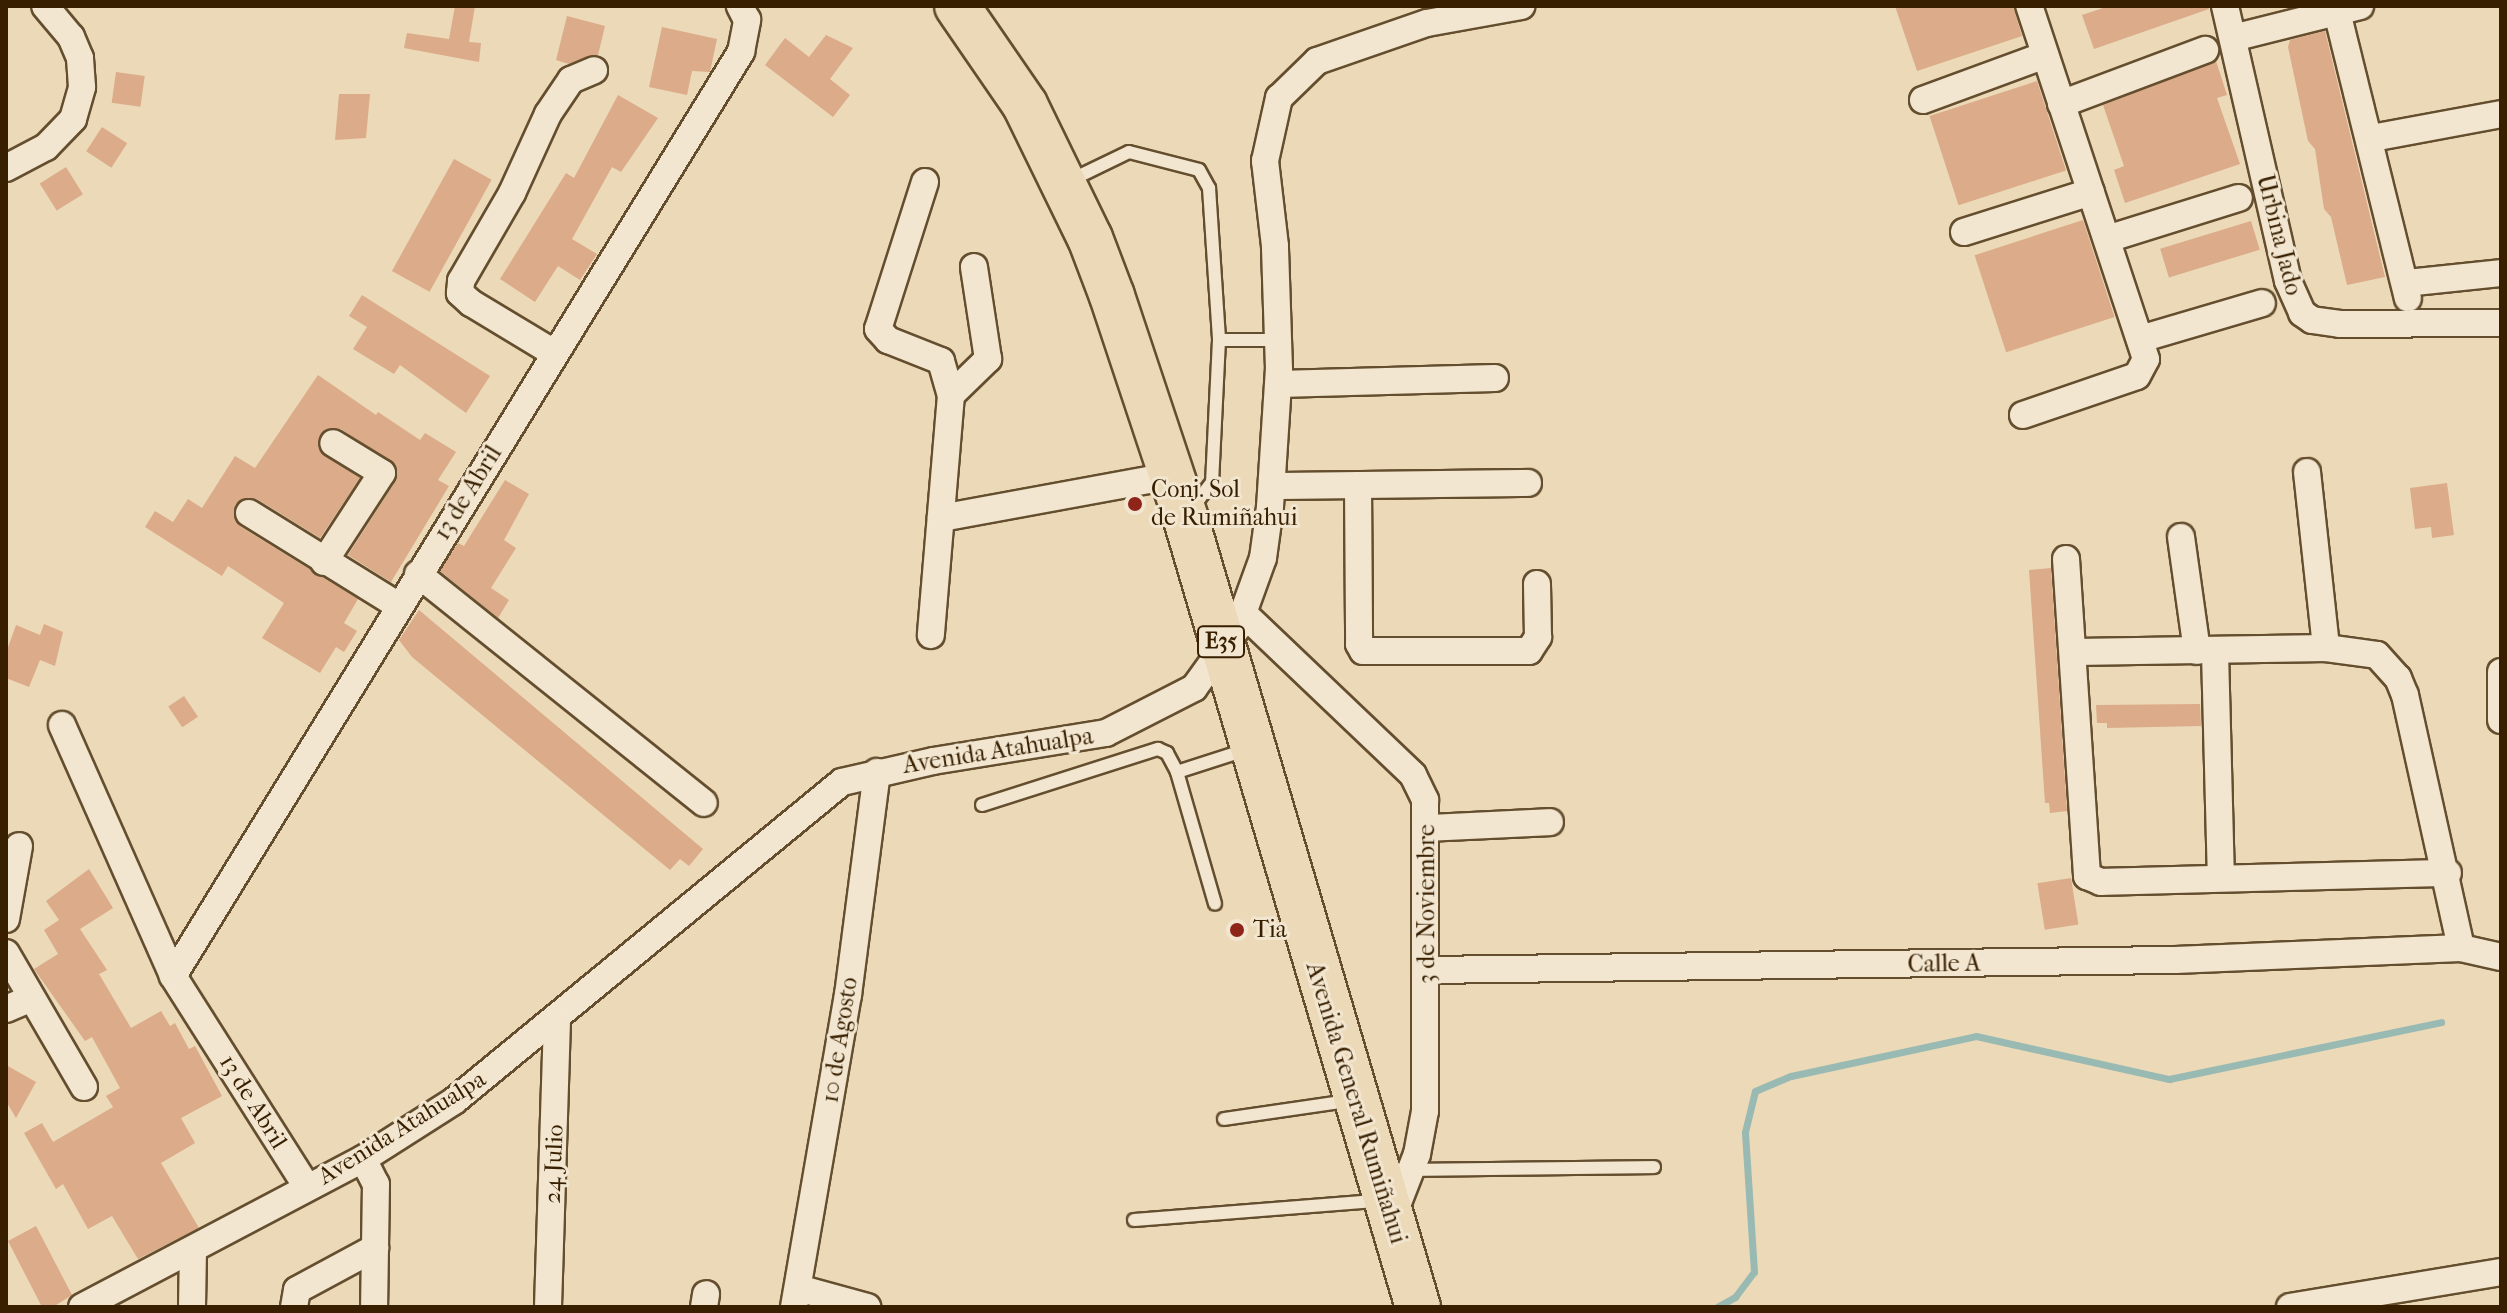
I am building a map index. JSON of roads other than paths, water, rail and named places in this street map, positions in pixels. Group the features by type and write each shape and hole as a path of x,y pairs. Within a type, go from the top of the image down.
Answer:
{"highway":[{"name":"Avenida General Rumiñahui","path":"957,6 1025,105 1065,183 1112,296 1170,476 1232,631 1252,748 1356,1100 1396,1197 1418,1307"}],"street":[{"path":"6,168 46,147 73,119 82,87 80,58 71,37 45,6"},
{"name":"13 de Abril","path":"173,976 741,52 747,20 740,6"},
{"name":"Avenida Atahualpa","path":"82,1307 363,1159 454,1101 557,1021 842,782 877,772 1106,733 1194,688 1232,631 1263,558 1273,486 1279,384 1265,161 1279,98 1317,61 1428,14 1521,6"},
{"path":"2023,415 2137,376 2146,359 2029,6"},
{"name":"Urbina Jado","path":"2225,6 2288,281 2302,313 2312,320 2340,324 2501,323"},
{"path":"2233,38 2349,9 2372,138 2407,291 2501,273"},
{"path":"2061,104 2205,50"},
{"path":"1923,100 2045,55"},
{"path":"554,353 471,303 460,293 461,281 512,193 548,114 571,80 594,70"},
{"path":"2372,138 2501,114"},
{"path":"925,182 878,329 888,340 941,361 951,395 931,635"},
{"path":"1964,232 2091,192"},
{"path":"2107,239 2239,198"},
{"path":"951,395 988,359 974,267"},
{"path":"2140,339 2262,303"},
{"path":"1279,384 1495,378"},
{"path":"324,562 382,473 333,443"},
{"path":"2307,472 2326,648"},
{"path":"941,518 1170,476"},
{"path":"1273,486 1528,483"},
{"path":"1358,485 1359,644 1363,651 1529,651 1538,637 1537,584"},
{"path":"249,513 399,606"},
{"path":"2181,537 2206,652 2221,876"},
{"path":"2066,559 2075,652 2087,876 2101,882 2221,876 2448,873"},
{"path":"418,574 704,803"},
{"name":"3 de Noviembre","path":"1232,631 1413,775 1425,800 1428,828 1425,1111 1396,1197"},
{"path":"2075,652 2326,648 2377,655 2398,678 2448,873 2459,936"},
{"path":"2501,672 2501,720"},
{"name":"13 de Abril","path":"62,725 173,976 307,1187"},
{"name":"10 de Agosto","path":"796,1298 848,995 877,772"},
{"path":"1428,828 1550,822"},
{"path":"6,919 19,846"},
{"name":"Calle A","path":"1427,970 2160,960 2459,936 2501,957"},
{"path":"6,953 18,1004 84,1087"},
{"name":"24 Julio","path":"548,1307 557,1021"},
{"path":"363,1159 376,1184 374,1307"},
{"path":"294,1307 297,1290 375,1248"},
{"path":"192,1307 193,1251"},
{"path":"2290,1307 2501,1272"},
{"path":"796,1298 867,1307"}],"lane":[{"path":"1065,183 1129,152 1203,175 1219,340 1212,482 1185,516"},
{"path":"1219,340 1278,340"},
{"path":"982,805 1148,748 1167,753 1177,772 1215,904"},
{"path":"1177,772 1252,748"},
{"path":"1224,1119 1356,1100"},
{"path":"1134,1220 1396,1197 1654,1167"}],"waterway":[{"path":"1717,1307 1735,1297 1754,1272 1745,1132 1755,1091 1791,1076 1976,1036 2169,1079 2441,1022"}],"place":[{"name":"Conj. Sol de Rumiñahui","path":"1135,504"},
{"name":"Tia","path":"1237,930"}]}
